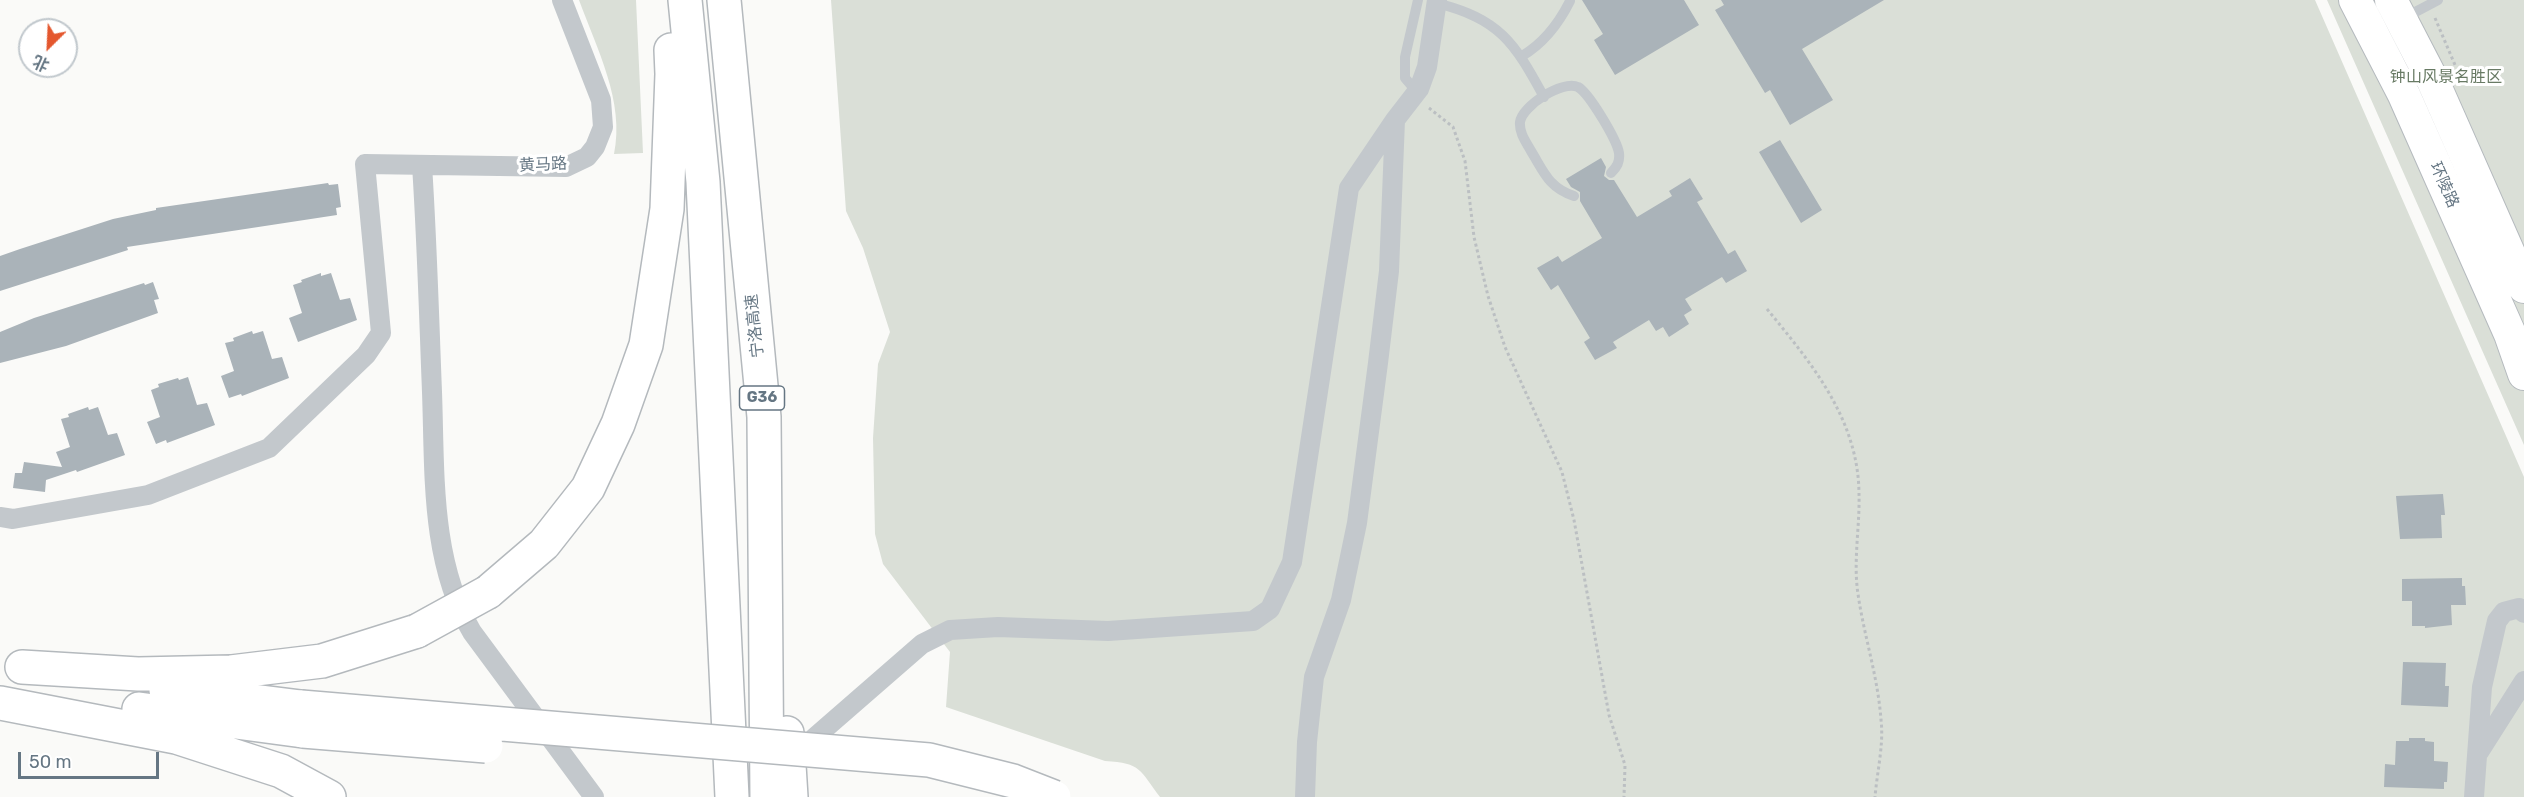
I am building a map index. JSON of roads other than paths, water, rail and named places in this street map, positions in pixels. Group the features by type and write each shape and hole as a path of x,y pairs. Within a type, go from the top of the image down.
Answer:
{"highway":[{"path":"11,663 138,674 231,672 322,661 417,631 488,592 544,544 588,488 618,424 646,345 667,208 672,74 668,0"},
{"path":"686,0 703,182 732,797"},
{"name":"宁洛高速","path":"724,0 764,417 767,797"},
{"path":"764,417 791,797"},
{"path":"11,663 302,719 929,760 1013,781 1054,797"},
{"path":"0,693 302,719 807,772 926,780 1002,797"},
{"path":"0,703 176,737 281,771 328,797"}],"main road":[{"name":"环陵路","path":"2355,0 2404,94 2510,334 2524,374"},
{"name":"环陵路","path":"2396,10 2433,81 2524,287"}],"street":[{"name":"黄马路","path":"0,517 13,519 148,495 269,448 366,355 381,333 364,164 566,167 587,158 596,147 603,127 602,100 562,0"},
{"path":"814,738 922,644 950,630 998,627 1119,630 1253,621 1270,609 1292,562 1349,188 1395,120 1417,93 1427,67 1430,1"},
{"path":"1305,797 1307,742 1314,677 1341,600 1357,523 1389,271 1395,120"},
{"path":"422,165 436,510 447,572 462,614 472,632 594,797"},
{"path":"2474,797 2481,687 2498,621 2504,612 2519,608 2524,613"},
{"path":"2477,754 2524,681"}],"lane":[{"path":"2396,10 2438,0"},
{"path":"1430,1 1465,10 1491,24 1522,56 1544,97"},
{"path":"1522,56 1549,36 1570,1"},
{"path":"1574,196 1553,186 1522,136 1520,124 1521,116 1558,87 1567,85 1577,87 1585,93 1616,142 1620,155 1618,165 1611,173"}],"park label":[{"name":"钟山风景名胜区","path":"2446,77"}]}
